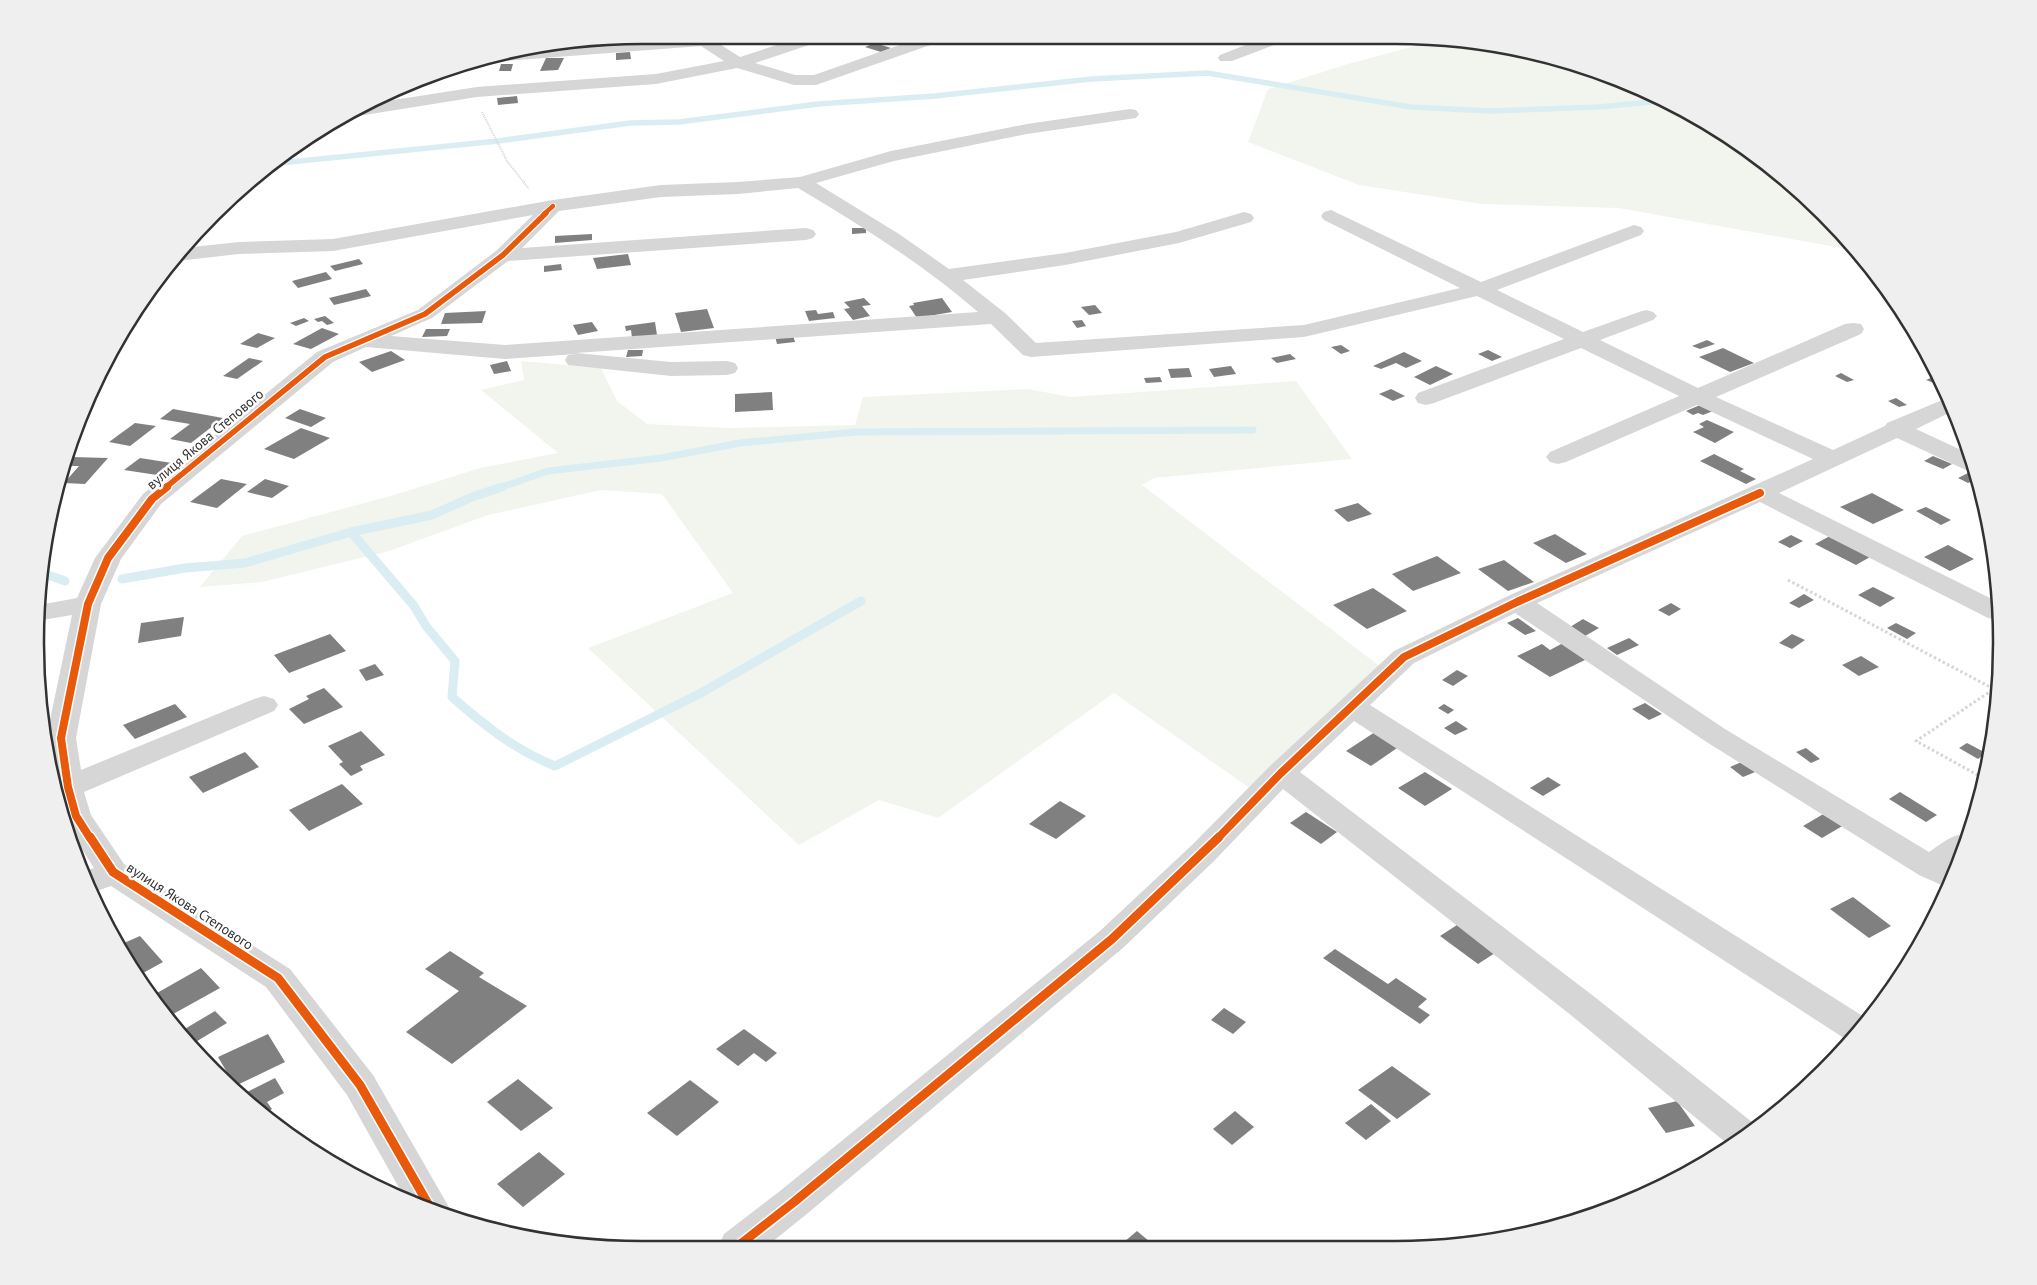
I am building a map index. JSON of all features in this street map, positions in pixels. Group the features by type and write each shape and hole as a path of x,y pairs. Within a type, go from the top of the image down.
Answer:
{"street":[{"path":"533,54 668,44"},
{"path":"713,44 738,63 794,80 816,80 919,44"},
{"path":"371,109 477,92 656,79 738,63 797,44"},
{"path":"1226,58 1263,44"},
{"path":"187,254 239,248 332,244 545,207 661,191 738,188 802,182 891,156 1027,129 1130,114"},
{"path":"802,182 864,218 945,276 998,317 1031,350 1304,332 1480,289 1634,230"},
{"name":"вулиця Якова Степового","path":"426,1201 360,1085 278,978 100,878 76,816 68,787 61,738 88,604 108,558 152,499 298,377 325,357 425,314 503,255 545,207"},
{"path":"1331,216 1696,396 1832,458"},
{"path":"945,276 1065,258 1179,237 1244,218"},
{"path":"503,255 806,234"},
{"path":"1426,398 1646,316"},
{"path":"506,352 998,317"},
{"path":"1558,457 1853,329"},
{"path":"364,340 671,369 727,368"},
{"path":"744,1241 1112,939 1203,853 1281,773 1404,657 1516,602 1760,493 1945,406"},
{"path":"1895,428 1964,460"},
{"path":"1760,493 1992,609"},
{"path":"1516,602 1715,735 1941,873 1953,858"},
{"path":"45,612 88,604"},
{"path":"68,787 264,705"},
{"path":"1351,706 1853,1027"},
{"path":"1281,773 1584,1007 1739,1132"}],"path":[{"path":"477,92 482,111 507,161 545,207"},
{"path":"1788,580 1991,688"},
{"path":"1978,775 1916,740 1991,691"}],"shaded area":[{"path":"1420,45 1434,45 1511,55 1549,64 1624,89 1694,124 1759,167 1818,219 1846,249 1619,208 1482,204 1359,185 1248,142 1268,89 1348,64"},
{"path":"521,361 601,368 617,401 647,424 729,428 855,425 863,397 1028,389 1071,397 1296,381 1352,459 1154,478 1142,485 1382,668 1251,789 1114,693 938,818 879,800 799,845 588,648 733,593 662,494 601,490 488,515 389,551 262,582 200,587 242,536 394,495 480,468 558,453 481,390 524,380"}],"building":[{"path":"878,44 891,48 881,52 865,47"},
{"path":"630,52 631,59 616,60 616,53"},
{"path":"546,58 564,58 558,70 540,71"},
{"path":"501,64 513,64 511,71 499,71"},
{"path":"517,96 518,103 498,105 497,98"},
{"path":"852,228 866,228 866,233 852,234"},
{"path":"592,234 592,240 555,243 555,236"},
{"path":"628,254 631,265 597,269 593,258"},
{"path":"359,259 363,264 335,271 330,266"},
{"path":"561,264 562,270 544,272 544,266"},
{"path":"326,272 332,279 298,288 292,281"},
{"path":"366,289 371,296 334,305 329,298"},
{"path":"864,298 871,305 862,306 870,316 853,320 844,309 850,308 844,302"},
{"path":"942,298 952,312 917,318 909,306 914,305 913,303"},
{"path":"1095,305 1102,313 1089,315 1081,307"},
{"path":"707,309 714,328 681,332 675,313"},
{"path":"816,310 818,314 833,312 835,318 809,321 805,311"},
{"path":"486,311 482,323 441,324 445,313"},
{"path":"325,316 334,323 327,325 322,321 318,322 314,319"},
{"path":"304,318 309,321 296,326 290,323"},
{"path":"1082,320 1086,326 1077,328 1072,321"},
{"path":"592,322 598,331 578,335 573,325"},
{"path":"655,322 657,335 632,338 631,330 626,331 625,326"},
{"path":"322,328 339,334 311,349 293,344"},
{"path":"426,329 450,329 447,336 422,337"},
{"path":"258,333 275,338 257,348 240,344"},
{"path":"793,335 795,342 777,344 775,336"},
{"path":"1707,340 1715,344 1700,349 1692,346"},
{"path":"1341,345 1350,351 1341,354 1331,347"},
{"path":"1723,348 1754,363 1730,372 1699,357"},
{"path":"628,350 643,350 642,356 626,357"},
{"path":"1488,350 1502,357 1492,361 1478,354"},
{"path":"391,351 405,360 372,372 359,362"},
{"path":"1404,352 1422,361 1406,368 1396,363 1381,369 1373,366"},
{"path":"1290,354 1296,359 1277,363 1271,358"},
{"path":"249,358 263,361 237,379 223,376"},
{"path":"507,361 511,371 494,374 490,365"},
{"path":"1231,366 1236,374 1214,377 1209,369"},
{"path":"1436,366 1453,374 1430,385 1414,377"},
{"path":"1189,368 1192,377 1171,378 1168,369"},
{"path":"1841,373 1854,380 1847,382 1835,376"},
{"path":"1160,377 1162,382 1146,383 1144,378"},
{"path":"1932,377 1934,383 1926,380"},
{"path":"1391,389 1405,396 1393,401 1379,394"},
{"path":"772,392 773,410 735,412 735,394"},
{"path":"1896,398 1907,405 1899,407 1888,401"},
{"path":"1700,405 1713,411 1703,415 1698,413 1693,415 1686,411"},
{"path":"173,409 223,418 191,443 170,439 190,424 160,419"},
{"path":"300,409 326,418 311,427 285,418"},
{"path":"1707,420 1734,432 1715,443 1693,432 1704,427 1699,424"},
{"path":"135,423 156,426 130,446 109,442"},
{"path":"301,428 330,438 294,459 264,449"},
{"path":"1714,454 1744,469 1740,471 1756,479 1746,484 1700,461"},
{"path":"1933,456 1952,464 1943,469 1924,461"},
{"path":"74,457 108,458 85,484 66,483 79,466 71,466"},
{"path":"140,458 172,463 157,475 124,470"},
{"path":"1968,473 1971,482 1968,483 1958,478"},
{"path":"221,479 247,484 217,508 190,502"},
{"path":"265,479 289,486 272,498 247,492"},
{"path":"1872,493 1904,510 1873,524 1840,507"},
{"path":"1358,503 1372,514 1348,522 1334,510"},
{"path":"1926,507 1951,520 1941,525 1916,511"},
{"path":"1555,534 1587,554 1566,563 1533,543"},
{"path":"1791,535 1803,541 1790,548 1778,542"},
{"path":"1830,536 1870,557 1856,565 1815,544"},
{"path":"1948,545 1974,559 1950,571 1924,557"},
{"path":"1437,556 1461,573 1413,591 1392,574"},
{"path":"1504,560 1534,582 1508,591 1478,569"},
{"path":"1873,587 1895,598 1880,607 1858,595"},
{"path":"1373,588 1407,611 1367,629 1333,605"},
{"path":"1804,594 1814,600 1799,608 1789,603"},
{"path":"1671,603 1681,609 1669,616 1658,610"},
{"path":"184,617 181,636 138,643 141,623"},
{"path":"1518,618 1536,631 1525,635 1507,623"},
{"path":"1583,619 1599,628 1585,636 1570,627"},
{"path":"1896,623 1916,633 1907,639 1887,628"},
{"path":"330,634 346,651 289,673 274,655"},
{"path":"1792,634 1805,640 1792,649 1779,643"},
{"path":"1629,638 1639,645 1617,655 1607,648"},
{"path":"1563,643 1587,659 1550,677 1517,656 1542,644 1550,650"},
{"path":"1861,656 1879,667 1859,676 1842,665"},
{"path":"375,664 384,675 366,681 359,670"},
{"path":"1457,670 1468,676 1453,686 1442,680"},
{"path":"324,688 343,707 304,724 289,709 309,699 306,696"},
{"path":"1645,703 1662,714 1649,720 1632,709"},
{"path":"175,704 187,717 135,739 123,725"},
{"path":"1444,704 1454,710 1448,714 1438,708"},
{"path":"1456,721 1468,729 1455,735 1444,728"},
{"path":"361,731 385,755 360,766 363,770 351,776 339,764 343,762 328,746"},
{"path":"1375,732 1400,746 1371,766 1346,751"},
{"path":"1967,743 1983,752 1983,756 1978,759 1959,748"},
{"path":"1806,748 1820,759 1811,763 1796,752"},
{"path":"245,752 259,767 203,793 189,777"},
{"path":"1746,760 1760,770 1743,777 1730,767"},
{"path":"1425,772 1452,789 1425,806 1398,788"},
{"path":"1548,777 1561,785 1543,796 1530,788"},
{"path":"342,784 363,804 309,831 289,810"},
{"path":"1900,792 1937,815 1926,822 1889,799"},
{"path":"1060,801 1086,816 1056,839 1029,824"},
{"path":"1306,812 1337,832 1321,844 1290,823"},
{"path":"1825,813 1844,825 1822,838 1803,826"},
{"path":"1853,897 1891,926 1869,938 1830,909"},
{"path":"1457,925 1495,953 1478,964 1440,936"},
{"path":"140,936 163,962 144,973 124,943"},
{"path":"1335,949 1388,984 1396,978 1427,999 1418,1007 1430,1015 1420,1024 1323,958"},
{"path":"450,951 484,973 479,977 527,1006 452,1064 406,1032 459,991 425,969"},
{"path":"201,968 220,988 173,1014 157,993"},
{"path":"1224,1008 1246,1022 1233,1034 1211,1020"},
{"path":"215,1011 227,1023 196,1042 185,1029"},
{"path":"744,1029 777,1053 766,1062 754,1053 738,1066 716,1049"},
{"path":"268,1034 285,1062 239,1084 228,1075 218,1057"},
{"path":"1392,1066 1431,1094 1397,1119 1358,1090"},
{"path":"275,1078 284,1093 267,1102 272,1109 269,1111 247,1092"},
{"path":"518,1079 553,1108 521,1131 487,1102"},
{"path":"690,1080 719,1102 677,1136 647,1113"},
{"path":"1677,1101 1695,1126 1666,1133 1648,1108"},
{"path":"1371,1104 1391,1121 1366,1140 1345,1123"},
{"path":"1235,1111 1254,1127 1232,1145 1213,1129"},
{"path":"539,1152 565,1174 523,1207 497,1184"},
{"path":"1137,1231 1149,1241 1125,1241"}],"waterway":[{"path":"284,163 498,141 630,123 679,122 818,104 935,96 1091,79 1207,73 1411,107 1490,111 1598,107 1652,102"},
{"path":"499,488 548,471 661,458 740,443 855,432 1253,430"},
{"path":"351,532 432,515 472,497 499,488"},
{"path":"122,579 185,568 245,563 351,532"},
{"path":"351,532 414,606 426,626 455,661 452,697 513,745 555,766 701,693 861,601"},
{"path":"48,575 65,581"}],"cycle path":[{"path":"426,1201 360,1085 278,978 113,872 76,816 68,787 61,738 88,604 108,558 152,499 325,357 425,314 503,255 553,206"},
{"path":"744,1241 1112,939 1203,853 1281,773 1404,657 1517,602 1760,493"}]}
